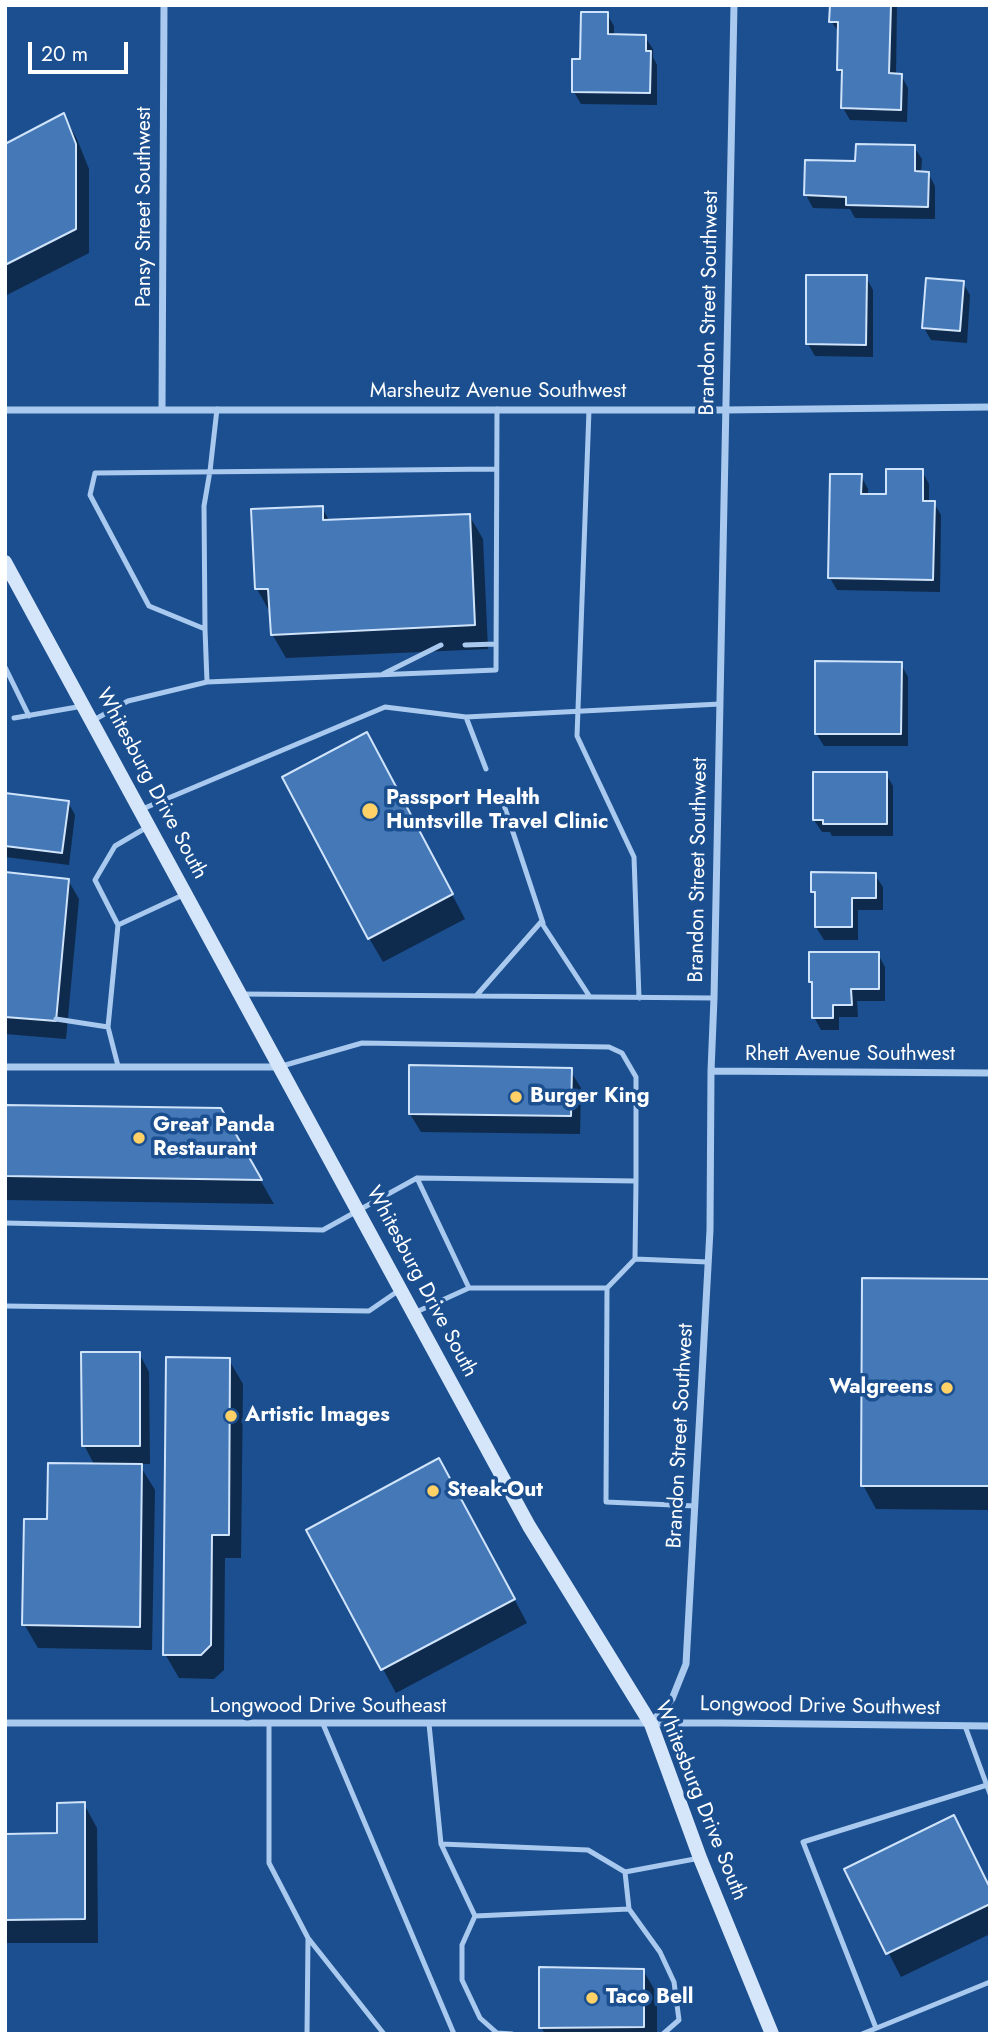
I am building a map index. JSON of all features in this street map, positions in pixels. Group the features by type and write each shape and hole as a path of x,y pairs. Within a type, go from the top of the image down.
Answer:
{"main road":[{"name":"Whitesburg Drive South","path":"5,562 529,1526 651,1724 700,1858 772,2034"}],"street":[{"name":"Pansy Street Southwest","path":"162,409 164,5"},
{"name":"Brandon Street Southwest","path":"651,1724 672,1699 686,1664 708,1262 734,5"},
{"name":"Marsheutz Avenue Southwest","path":"5,410 725,410 990,407"},
{"path":"5,1067 280,1067"},
{"name":"Rhett Avenue Southwest","path":"711,1071 990,1073"},
{"name":"Longwood Drive Southeast","path":"5,1723 651,1724"},
{"name":"Longwood Drive Southwest","path":"651,1724 990,1726"}],"lane":[{"path":"207,682 204,506 217,409"},
{"path":"92,721 128,701 207,682 496,670 497,409"},
{"path":"589,410 577,736 634,858 639,998"},
{"path":"205,629 149,606 90,495 95,473 496,469"},
{"path":"465,645 496,644"},
{"path":"380,676 441,645"},
{"path":"5,667 29,716"},
{"path":"141,810 385,708 466,717 720,704"},
{"path":"14,718 85,706"},
{"path":"466,717 486,769"},
{"path":"501,796 544,926 590,997"},
{"path":"118,1066 108,1027 118,925 95,880 115,846 149,826"},
{"path":"118,925 186,893"},
{"path":"476,996 541,922 544,926"},
{"path":"240,993 714,999"},
{"path":"56,1019 108,1027"},
{"path":"280,1067 362,1044 609,1047 622,1053 636,1077 635,1259 607,1288 606,1502 695,1506"},
{"path":"5,1223 323,1230 416,1178 636,1181"},
{"path":"416,1178 469,1288"},
{"path":"635,1259 708,1262"},
{"path":"414,1313 469,1288 607,1288"},
{"path":"5,1306 369,1311 401,1290"},
{"path":"269,1724 269,1863 308,1938 384,2034"},
{"path":"323,1724 454,2034"},
{"path":"429,1724 441,1844 475,1916 462,1945 462,1980 480,2018 497,2033 512,2034"},
{"path":"965,1726 990,1794"},
{"path":"876,2028 803,1842 986,1785"},
{"path":"441,1844 588,1850 625,1871 700,1858"},
{"path":"625,1871 629,1909 660,1952 674,1982 679,2020 663,2034"},
{"path":"475,1916 629,1909"},
{"path":"307,2034 308,1938"},
{"path":"862,2034 990,1982"}],"building":[{"path":"830,5 891,5 889,73 902,74 901,110 841,108 842,70 837,70 838,22 829,22"},
{"path":"581,12 608,12 608,34 646,35 646,51 651,51 650,93 572,92 572,59 580,59"},
{"path":"64,113 76,144 76,229 5,265 5,144"},
{"path":"856,144 915,145 915,171 929,172 928,207 846,205 846,197 804,195 805,160 855,161"},
{"path":"806,275 867,275 866,345 806,344"},
{"path":"926,278 964,281 960,331 922,328"},
{"path":"886,469 923,469 923,501 935,501 933,580 828,578 830,474 862,474 861,494 886,494"},
{"path":"323,506 323,520 470,514 475,625 271,635 268,589 255,589 251,509"},
{"path":"815,661 902,662 901,734 815,734"},
{"path":"367,732 453,894 368,939 282,777"},
{"path":"813,772 887,772 887,824 823,824 823,820 813,820"},
{"path":"5,793 69,801 62,853 5,846"},
{"path":"5,872 69,879 56,1021 5,1017"},
{"path":"811,872 876,873 876,898 852,898 852,927 815,927 815,892 811,892"},
{"path":"809,952 879,952 879,989 851,989 852,1005 833,1005 833,1018 812,1018"},
{"path":"409,1065 572,1068 571,1116 409,1114"},
{"path":"5,1105 221,1108 262,1180 5,1176"},
{"path":"862,1278 990,1279 990,1486 861,1486"},
{"path":"81,1352 140,1352 140,1446 82,1446"},
{"path":"166,1357 230,1358 229,1535 212,1535 211,1645 201,1655 163,1655"},
{"path":"439,1458 515,1599 381,1670 306,1530"},
{"path":"48,1463 142,1464 140,1627 22,1625 24,1519 47,1519"},
{"path":"85,1802 85,1919 5,1920 5,1834 57,1833 57,1803"},
{"path":"954,1815 990,1888 990,1904 886,1954 844,1869"},
{"name":"Taco Bell","path":"539,1967 644,1969 644,2027 539,2028"}],"place":[{"name":"Passport Health Huntsville Travel Clinic","path":"370,811"},
{"name":"Burger King","path":"516,1097"},
{"name":"Great Panda Restaurant","path":"139,1138"},
{"name":"Walgreens","path":"947,1388"},
{"name":"Artistic Images","path":"231,1416"},
{"name":"Steak-Out","path":"433,1491"},
{"name":"Taco Bell","path":"592,1998"}]}
